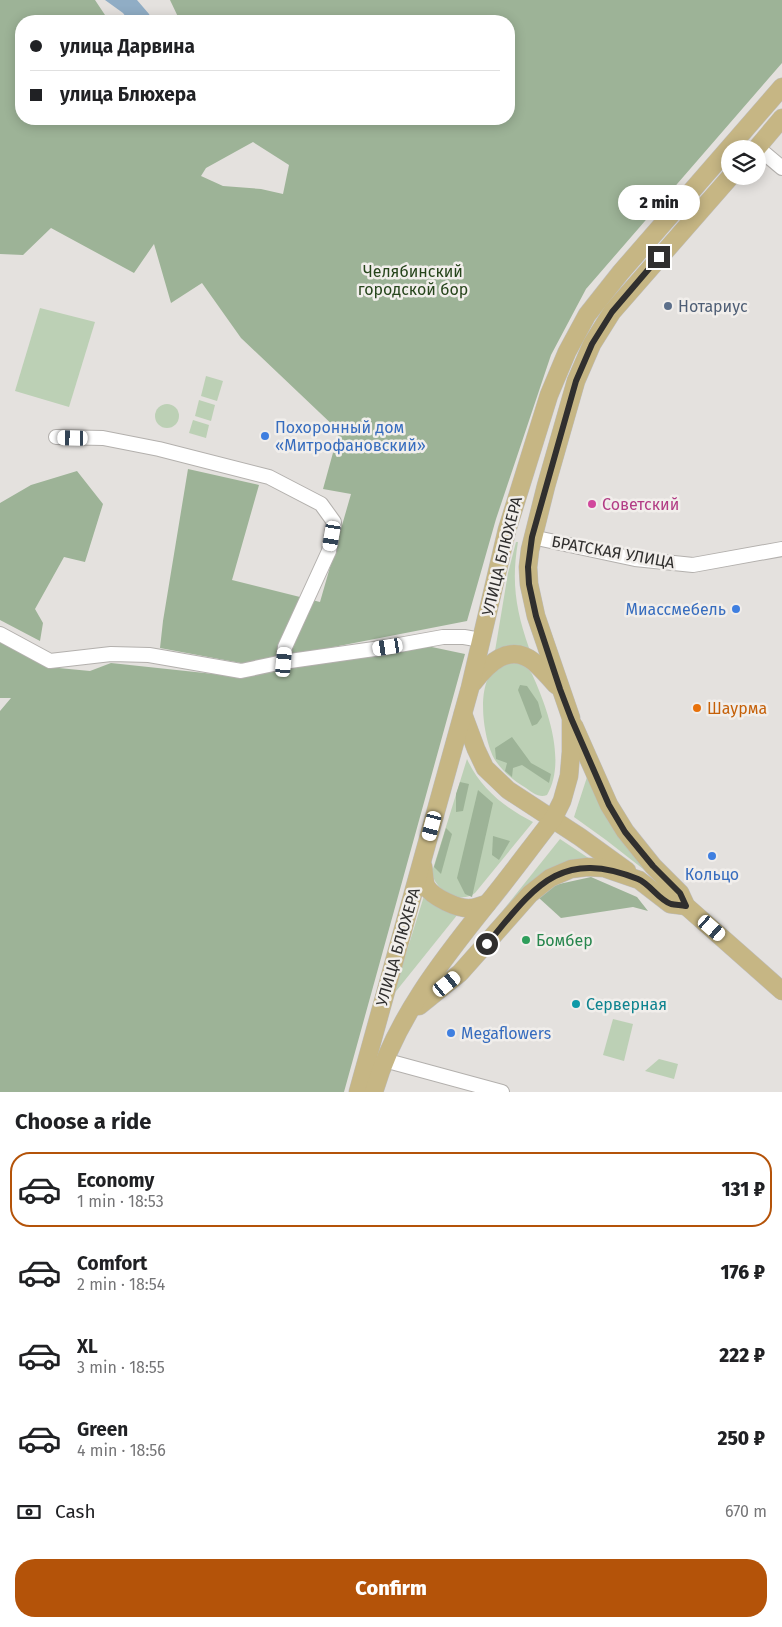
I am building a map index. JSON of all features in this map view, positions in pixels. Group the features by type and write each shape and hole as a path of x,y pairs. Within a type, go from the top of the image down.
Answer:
{"main road":[{"name":"УЛИЦА БЛЮХЕРА","path":"358,1092 470,688 516,497 549,395 567,352 587,315 621,272 782,87"},
{"path":"763,140 782,118"},
{"name":"УЛИЦА БЛЮХЕРА","path":"374,1092 384,1060 406,1017 440,965 553,819 562,801 569,776 571,718 536,616 529,584 528,567 532,537 576,381 592,344 612,312 723,185"},
{"path":"470,688 486,666 501,656 512,654 522,655 534,662 560,689"},
{"path":"462,714 485,768 508,790 580,837 670,904 686,906"},
{"path":"571,718 609,805 625,832 653,866 680,893 686,906 782,991"},
{"path":"422,863 426,885 435,896 464,908 487,904"},
{"path":"406,1017 460,972 530,894 550,878 571,869 587,867 604,868 640,880"}],"street":[{"path":"766,156 782,168"},
{"path":"56,437 102,438 159,449 268,477 321,504 334,522 329,551 285,647 284,662"},
{"name":"БРАТСКАЯ УЛИЦА","path":"532,537 635,559 693,565 782,549"},
{"path":"0,634 50,661 111,654 149,655 241,671 284,662 443,637 464,637 482,640"},
{"path":"384,1060 502,1092"}],"green space":[{"name":"Челябинский городской бор","path":"0,0 95,0 105,15 15,15 15,125 515,125 515,15 177,15 170,0 782,0 782,63 586,289 551,355 496,519 467,621 246,664 160,648 188,469 259,485 232,580 320,602 351,494 323,489 339,431 241,338 202,283 171,303 154,244 134,273 51,228 23,255 0,254","holes":["253,142 289,165 283,194 261,189 223,186 201,176 206,168"]},
{"path":"40,308 95,322 69,407 15,391"},
{"path":"206,376 223,381 217,401 201,396"},
{"path":"199,400 215,405 211,421 195,416"},
{"path":"167,404 176,407 179,416 176,425 167,428 158,425 155,416 158,407"},
{"path":"193,420 209,425 206,438 189,433"},
{"path":"77,471 103,504 85,562 64,557 35,609 43,623 40,641 0,620 0,503 31,485"},
{"path":"516,542 518,542 515,570 516,596 529,648 495,651 508,573"},
{"path":"0,639 48,667 90,671 111,663 242,677 394,648 427,646 465,654 344,1092 0,1092 0,711 11,698 0,698"},
{"path":"510,663 523,666 532,674 549,718 555,750 555,766 553,781 547,795 541,796 534,793 505,772 495,760 487,739 483,710 486,683 491,673 499,666"},
{"path":"520,685 527,686 538,702 542,717 537,724 532,726 518,690"},
{"path":"512,737 531,763 551,774 549,783 522,765 513,768 512,777 505,771 507,763 496,759 495,748"},
{"path":"467,759 479,779 494,796 503,804 533,822 475,893 462,897 449,894 437,885 432,872"},
{"path":"588,774 608,821 647,872 574,817"},
{"path":"460,782 469,784 463,811 456,812 456,794"},
{"path":"478,790 493,803 472,897 465,894 457,878"},
{"path":"446,828 452,834 441,874 434,867"},
{"path":"493,836 510,841 499,860 492,855"},
{"path":"560,839 590,859 492,924"},
{"path":"591,877 637,897 648,911 633,907 561,918 539,898 550,886"},
{"path":"424,896 458,914 393,995"},
{"path":"613,1019 633,1024 624,1061 603,1055"},
{"path":"659,1059 678,1064 674,1079 645,1071"}],"water":[{"path":"105,0 137,0 149,15 124,15"}],"place":[{"name":"Нотариус","path":"668,306"},
{"name":"Похоронный дом «Митрофановский»","path":"265,436"},
{"name":"Советский","path":"592,504"},
{"name":"Миассмебель","path":"736,609"},
{"name":"Шаурма","path":"697,708"},
{"name":"Кольцо","path":"712,856"},
{"name":"Бомбер","path":"526,940"},
{"name":"Серверная","path":"576,1004"},
{"name":"Megaflowers","path":"451,1033"}],"route":[{"path":"487,944 530,894 550,878 571,869 587,867 604,868 640,880 670,904 686,906 680,893 653,866 625,832 609,805 560,689 536,616 529,584 528,567 532,537 576,381 592,344 612,312 659,257"}]}
